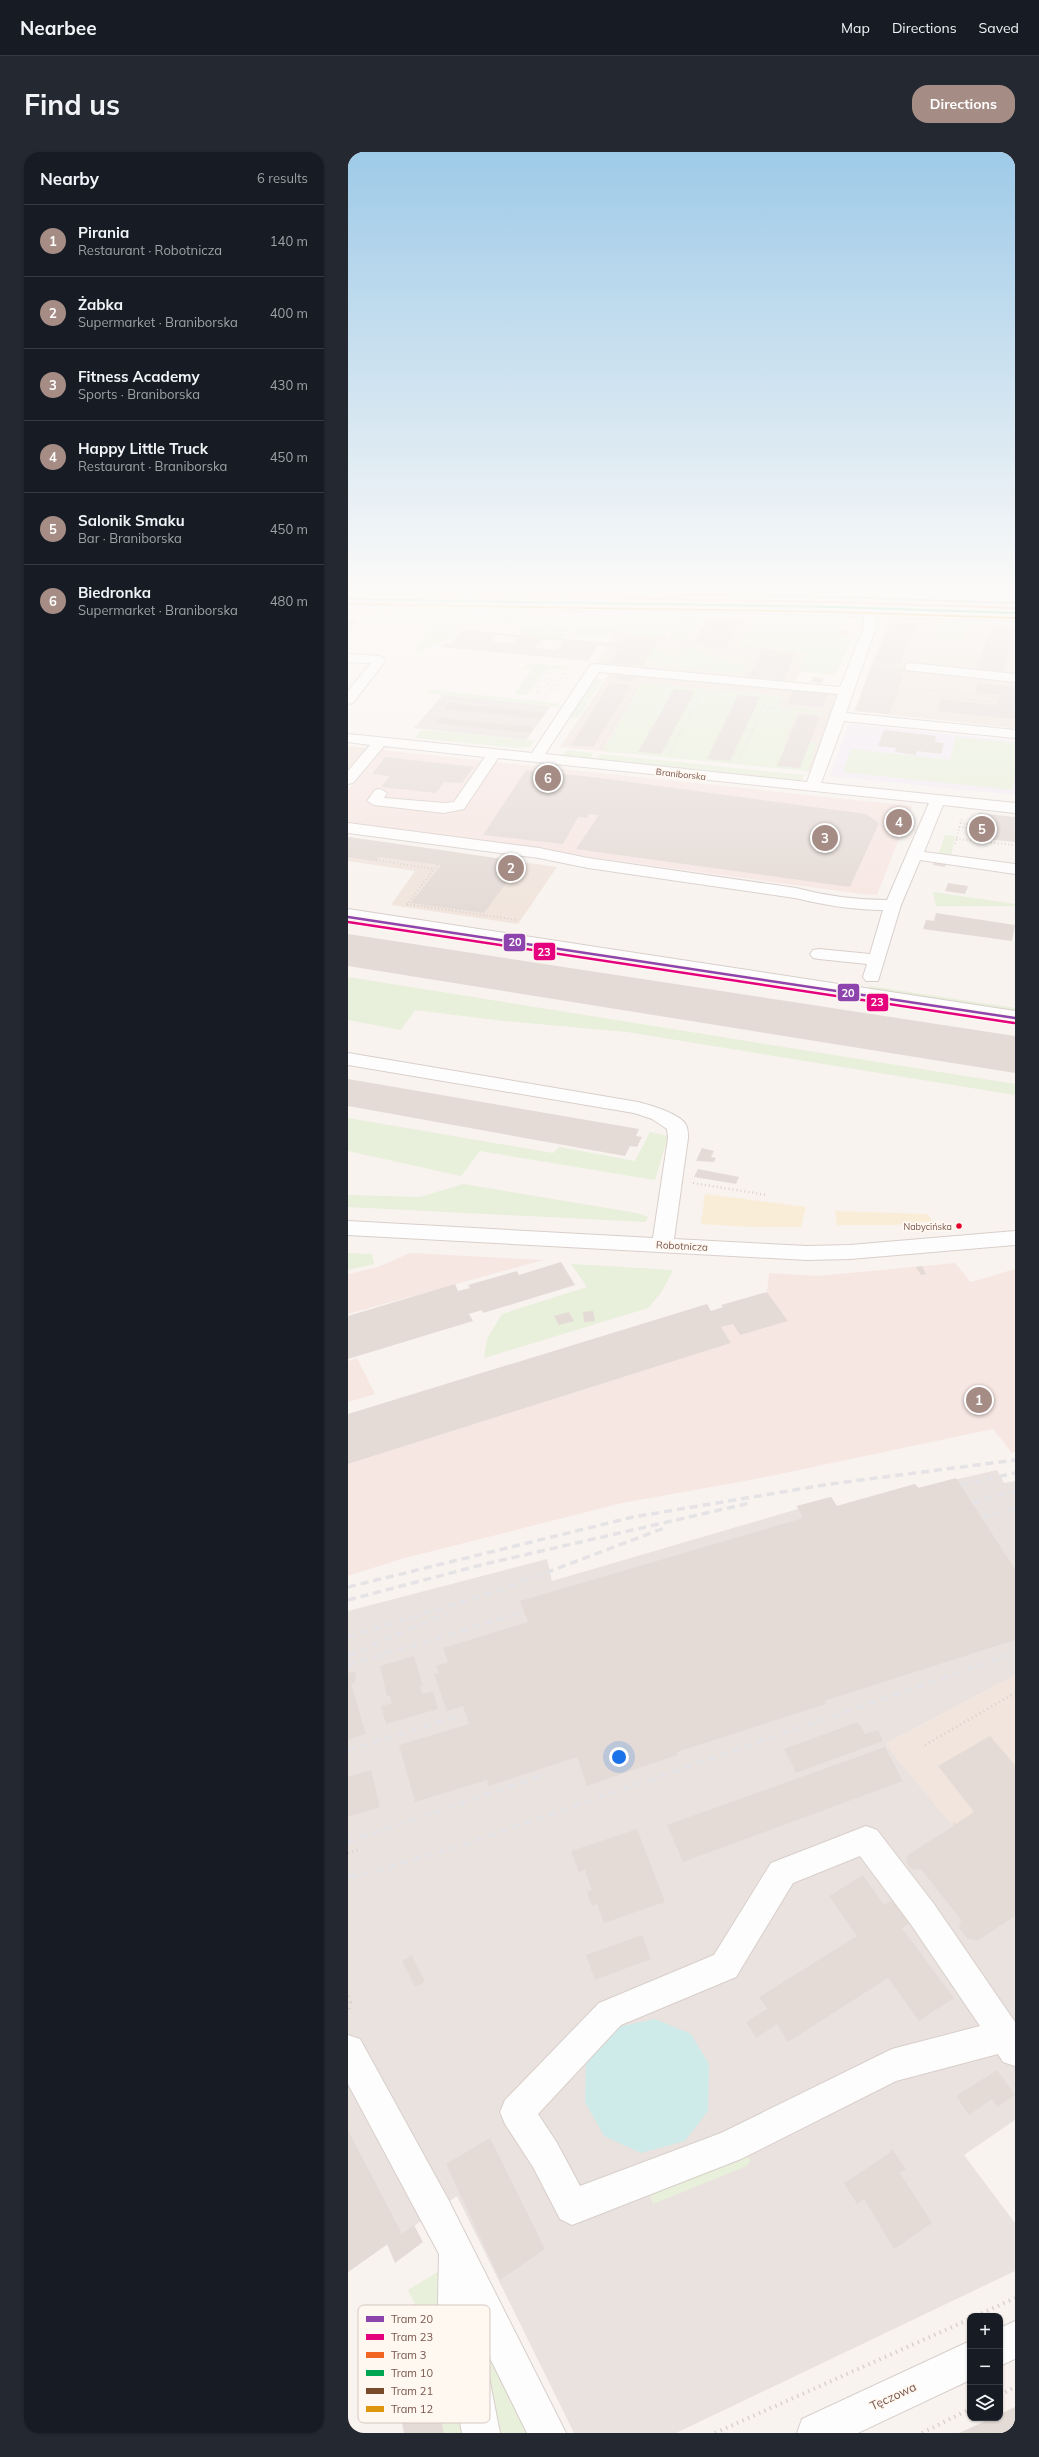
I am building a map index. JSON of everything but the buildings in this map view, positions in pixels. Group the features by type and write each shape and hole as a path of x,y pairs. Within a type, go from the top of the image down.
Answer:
{"street":[{"path":"536,758 575,698"},
{"path":"812,787 831,714 840,698"},
{"path":"831,714 1015,734"},
{"name":"Braniborska","path":"348,738 1015,808"},
{"path":"348,780 380,742"},
{"path":"380,793 374,801 444,808 459,806 494,754"},
{"path":"872,977 877,960 886,904 915,855 938,800"},
{"path":"348,828 539,853 588,863 796,893 819,899 864,905 886,904"},
{"path":"915,855 1015,869"},
{"path":"348,914 1015,1016"},
{"path":"819,954 877,960"},
{"path":"348,1059 638,1108 659,1114 677,1126 678,1138 662,1246"},
{"name":"Robotnicza","path":"348,1228 807,1253 850,1252 1015,1238"},
{"path":"866,1840 923,1915 1010,2043 892,2066 729,2147 572,2207 545,2155 517,2112 610,2014 724,1966 782,1873 866,1840"},
{"path":"348,2050 456,2251 483,2305"},
{"path":"456,2251 456,2305"},
{"path":"490,2319 547,2433"},
{"path":"1003,2346 1015,2340"},
{"name":"Tęczowa","path":"816,2433 967,2361"},
{"path":"479,2423 481,2433"}],"path":[{"path":"598,753 630,698"},
{"path":"666,759 699,698"},
{"path":"737,766 766,698"},
{"path":"894,722 895,709 899,698"},
{"path":"958,698 992,702 993,698"},
{"path":"620,703 627,704"},
{"path":"757,704 831,714"},
{"path":"686,709 693,709"},
{"path":"613,715 620,716"},
{"path":"751,715 759,716"},
{"path":"679,721 686,722"},
{"path":"605,728 613,728"},
{"path":"745,728 753,728"},
{"path":"672,734 680,734"},
{"path":"597,740 605,741"},
{"path":"739,741 748,742"},
{"path":"664,747 672,748"},
{"path":"733,755 742,755"},
{"path":"951,860 962,816"},
{"path":"960,823 976,825"},
{"path":"959,827 975,828"},
{"path":"956,838 1015,845"},
{"path":"376,860 434,869"},
{"path":"404,908 437,865"},
{"path":"407,904 518,920"},
{"path":"671,1179 767,1195"},
{"path":"924,1746 1015,1694"},
{"path":"348,1853 358,1850"},
{"path":"348,1996 350,2002 348,2013"},
{"path":"982,2313 1015,2298"},
{"path":"715,2433 967,2319"},
{"path":"1003,2393 1015,2387"},
{"path":"922,2433 967,2410"}],"shaded area":[{"path":"440,698 477,698 551,706 526,740 414,728"},
{"path":"593,698 836,698 810,771 560,747"},
{"path":"859,698 1015,698 1015,728 854,711"},
{"path":"849,724 1015,741 1015,795 830,776"},
{"path":"348,746 369,748 348,774"},
{"path":"382,750 912,806 877,895 862,894 348,824 348,790"},
{"path":"348,837 557,867 518,924 391,905 415,871 348,861"},
{"path":"410,1253 543,1260 348,1314 348,1274 378,1267"},
{"path":"955,1263 971,1282 1015,1269 1015,1452 1012,1453 993,1429 756,1479 622,1503 401,1559 348,1576 348,1464 731,1343 721,1327 733,1324 788,1321 767,1292 769,1273 817,1276"},
{"path":"357,1358 375,1394 348,1402 348,1361"},
{"path":"997,1470 1004,1483 1015,1481 1015,1675 885,1744 1015,1901 1015,2120 964,2155 1015,2223 1015,2271 676,2433 574,2433 457,2196 348,2272 348,1611 547,1559 552,1581 798,1509 797,1506 831,1497 837,1506 915,1484 919,1488"},
{"path":"1015,1675 1015,1901 885,1744"}],"green space":[{"path":"480,698 511,698 555,703 562,707"},
{"path":"633,698 782,698 780,707 822,711 821,715 798,712 784,739 817,742 808,771 603,751"},
{"path":"579,700 589,701 578,718 567,717"},
{"path":"421,730 534,741 530,747 518,748 415,738"},
{"path":"956,737 1015,743 1015,777 1012,790 843,772 851,749 950,760"},
{"path":"567,750 593,754 591,759 561,756"},
{"path":"600,754 804,775 802,780 786,779 596,759"},
{"path":"945,835 955,836 951,856 938,856"},
{"path":"933,892 1015,904 1015,906 936,906"},
{"path":"348,977 1015,1084 1015,1095 627,1032 504,1021 415,1010 401,1030 348,1020"},
{"path":"870,986 1015,1008 1015,1010 869,988"},
{"path":"348,1118 553,1153 559,1147 635,1161 650,1132 668,1136 655,1180 480,1151 461,1176 348,1151"},
{"path":"463,1184 637,1213 648,1217 646,1222 348,1207 348,1195 420,1197"},
{"path":"348,1253 372,1254 374,1264 348,1270"},
{"path":"571,1264 673,1270 661,1293 648,1308 484,1358 487,1339 502,1314 587,1287"},
{"path":"746,2156 751,2160 747,2166 653,2204 649,2194"},
{"path":"446,2267 451,2305 415,2305 408,2290"},
{"path":"464,2287 472,2305 468,2305"},
{"path":"490,2344 531,2433 497,2433 490,2402"},
{"path":"442,2423 469,2423 470,2433 444,2433"}],"sand":[{"path":"705,1194 806,1207 801,1227 751,1227 701,1224"},
{"path":"835,1211 928,1214 932,1221 895,1225 837,1225"}],"water":[{"path":"655,2019 691,2034 709,2064 708,2111 685,2141 641,2153 604,2136 585,2102 586,2060 617,2027"}],"railway":[{"path":"348,1587 633,1517 830,1484 1015,1460"},
{"path":"961,1485 1015,1473"},
{"path":"972,1503 1015,1491"},
{"path":"348,1600 485,1564 750,1503"},
{"path":"982,1518 1015,1508"},
{"path":"348,1637 500,1590 667,1527"},
{"path":"348,1665 524,1612"},
{"path":"348,1656 447,1613"},
{"path":"354,1876 390,1867 465,1844 1015,1653"},
{"path":"348,1750 462,1715"},
{"path":"348,1842 543,1775"},
{"path":"348,1877 354,1876"},
{"path":"350,1877 354,1876"}],"tram line":[{"name":"20","path":"348,917 1015,1018"},
{"name":"23","path":"348,922 1014,1023"}],"place":[{"name":"Biedronka","path":"548,778"},
{"name":"Happy Little Truck","path":"899,822"},
{"name":"Salonik Smaku","path":"982,829"},
{"name":"Fitness Academy","path":"825,838"},
{"name":"Żabka","path":"511,868"},
{"name":"Nabycińska","path":"959,1226"},
{"name":"Pirania","path":"979,1400"}]}
